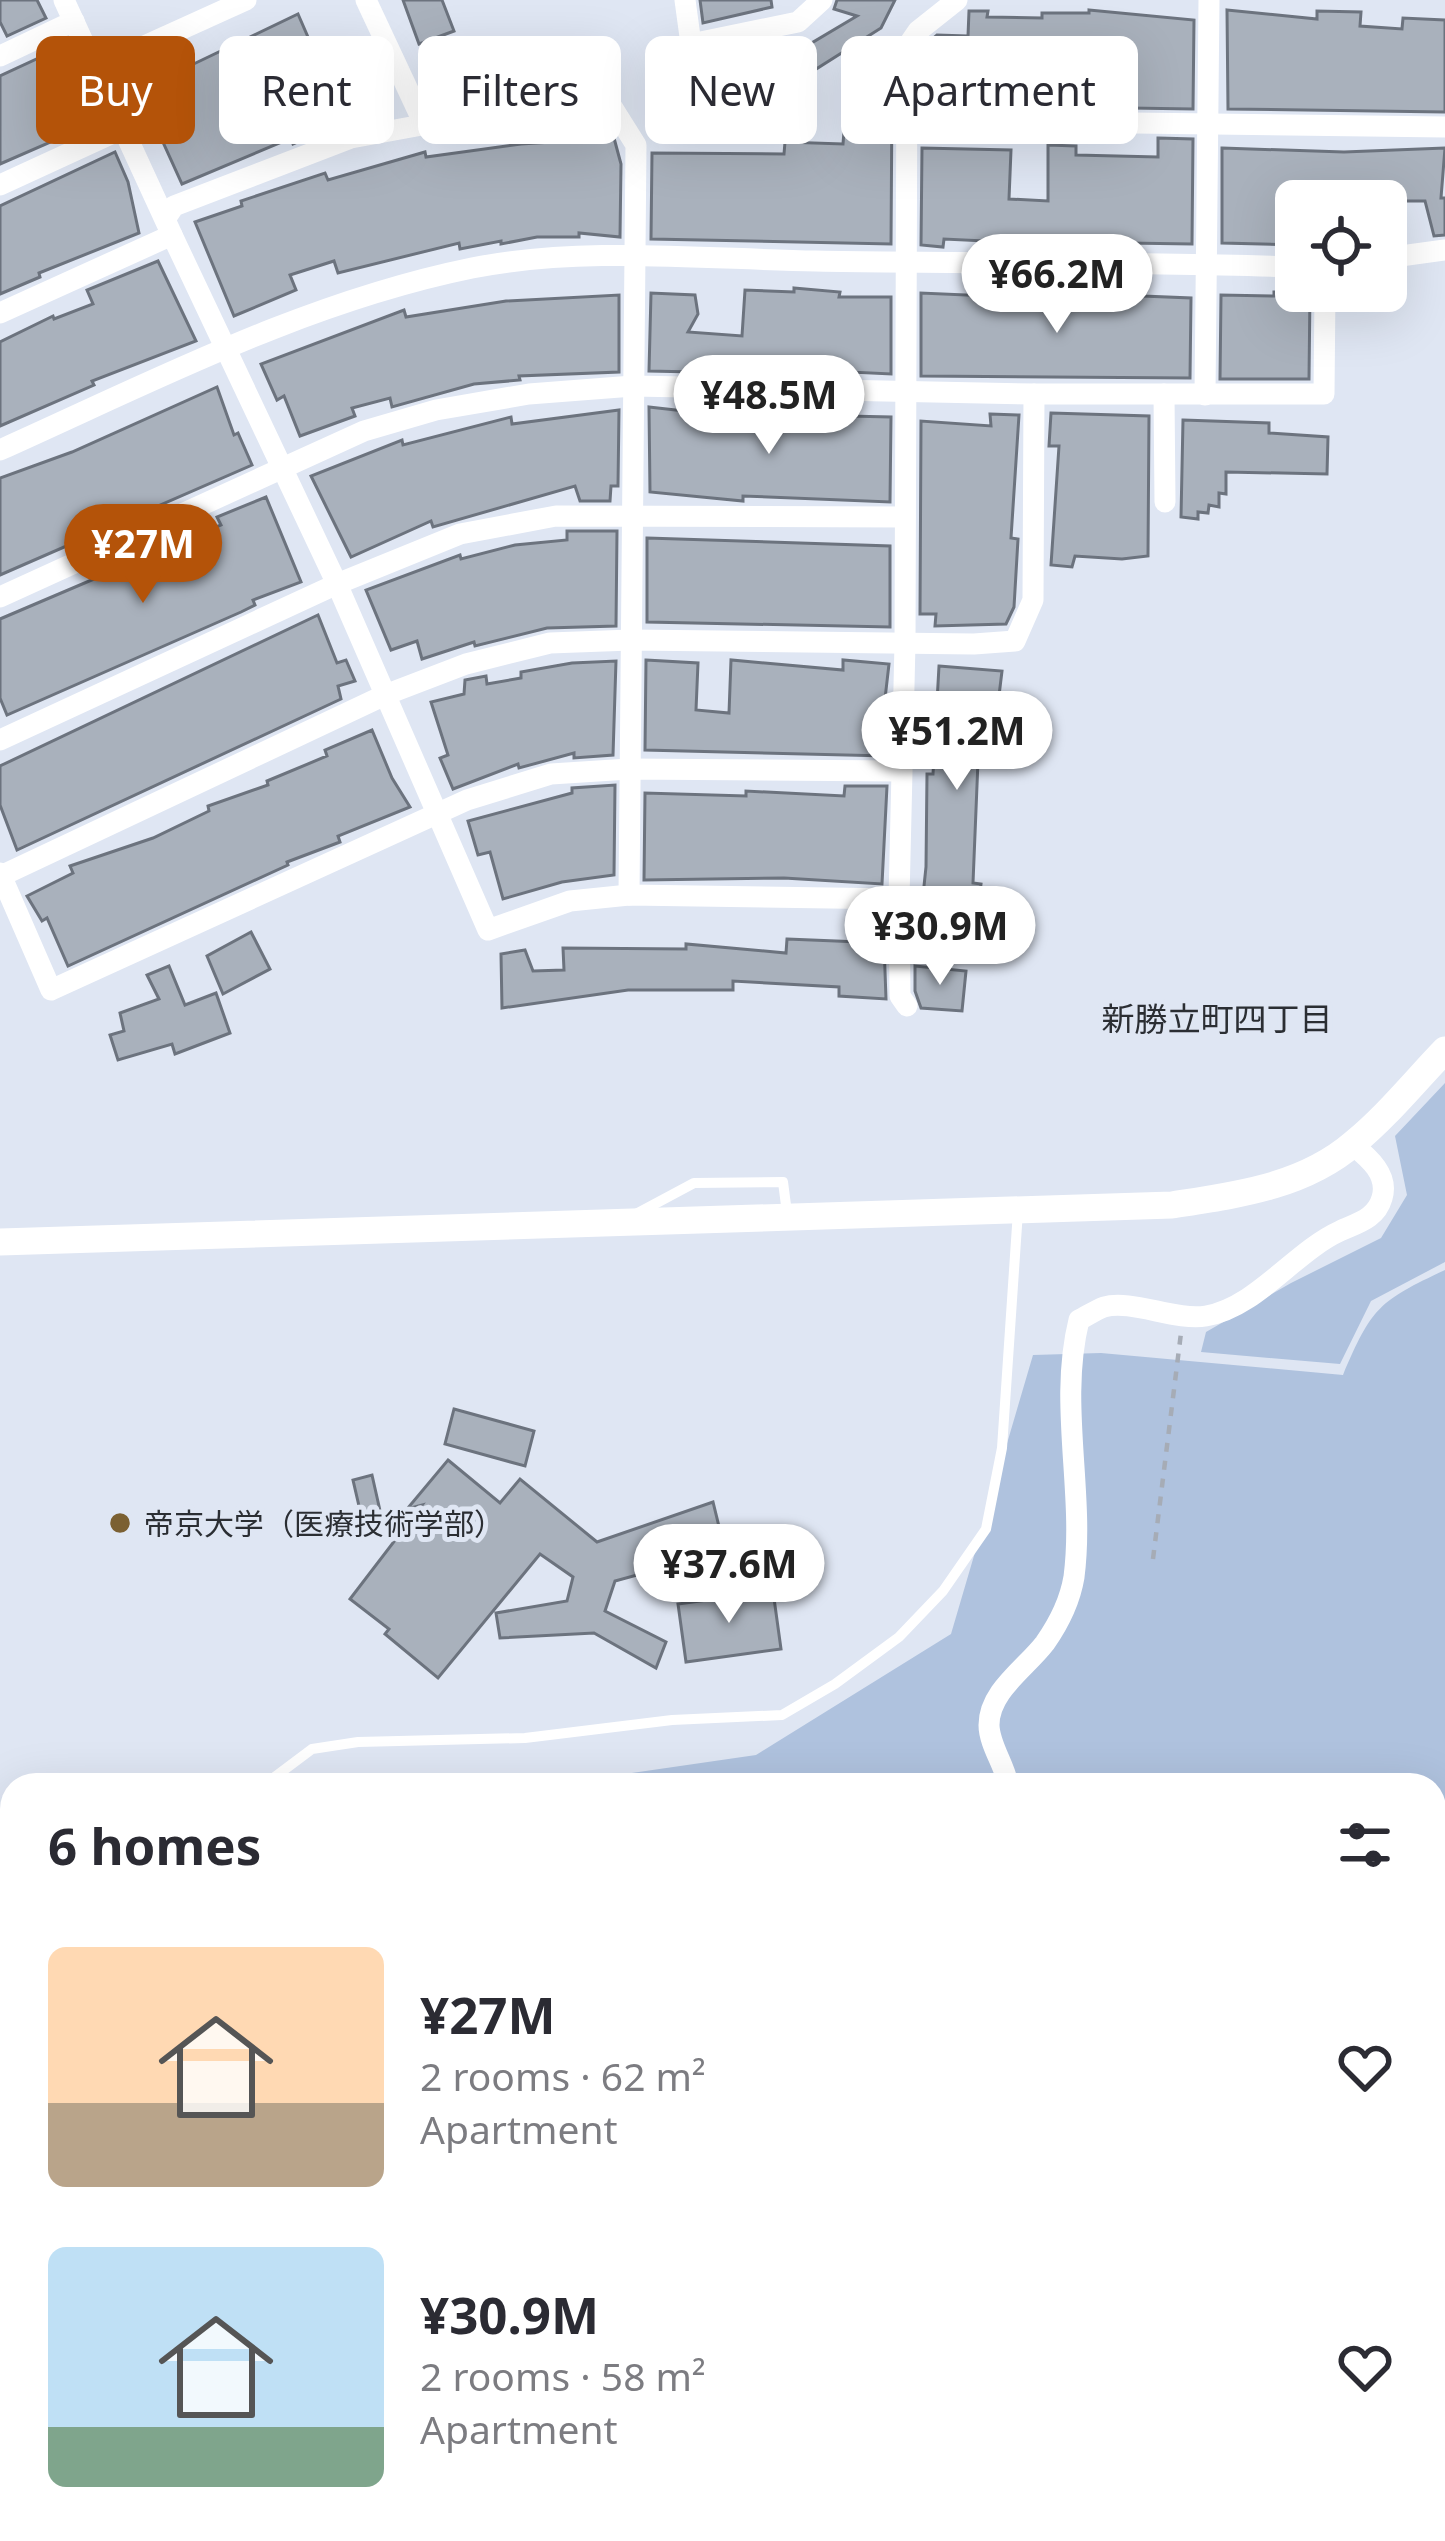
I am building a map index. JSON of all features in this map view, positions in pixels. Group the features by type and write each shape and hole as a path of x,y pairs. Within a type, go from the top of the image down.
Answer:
{"street":[{"path":"166,36 246,0"},
{"path":"366,0 418,111"},
{"path":"685,0 691,44 799,22 822,0"},
{"path":"915,36 957,0"},
{"path":"1205,395 1209,0"},
{"path":"0,56 69,11"},
{"path":"621,121 636,145 628,895"},
{"path":"1138,124 1445,127"},
{"path":"0,313 169,226 175,206 351,139 418,125"},
{"path":"0,184 89,144"},
{"path":"131,144 337,584 488,930 571,901 628,895 899,898"},
{"path":"907,1006 900,996 899,898 910,144"},
{"path":"1407,255 1445,250"},
{"path":"0,450 300,316 416,280 503,263 634,255 1275,266"},
{"path":"0,597 364,431 436,410 529,394 633,386 905,393 1324,394 1325,312"},
{"path":"901,770 551,774 467,800 51,990 1,874 385,695 466,664 550,643 974,644 1016,640 1034,600 1034,394"},
{"path":"1164,394 1166,502"},
{"path":"0,740 337,584 460,534 556,516 905,517"},
{"path":"0,1242 1172,1205 1283,1184 1353,1145 1445,1050"},
{"path":"1004,1773 989,1726 993,1706 1044,1644 1065,1610 1073,1580 1076,1539 1070,1388 1079,1320 1107,1305 1182,1322 1209,1316 1244,1298 1321,1240 1374,1215 1384,1195 1382,1176 1353,1145"}],"lane":[{"path":"280,1773 312,1749 358,1742 525,1738 672,1720 782,1715 835,1684 899,1637 944,1591 986,1528 1002,1448 1018,1208"}],"path":[{"path":"1153,1558 1182,1322"}],"shaded area":[{"path":"1445,1083 1445,1262 1371,1301 1340,1364 1201,1352 1206,1332 1381,1238 1407,1195 1395,1136"},
{"path":"1445,1270 1445,1773 632,1773 756,1755 951,1634 1033,1355 1101,1353 1343,1375 1371,1320 1405,1290"}],"building":[{"path":"0,0 37,0 46,18 7,36 0,22"},
{"path":"403,0 442,0 454,31 418,36 418,41"},
{"path":"700,0 771,0 772,7 703,23"},
{"path":"837,0 895,0 881,28 868,36 841,36 841,53 817,68 817,40 857,16 834,9"},
{"path":"1227,10 1317,19 1317,11 1361,12 1360,26 1402,29 1403,18 1445,20 1445,112 1228,109"},
{"path":"969,11 988,11 987,17 1042,18 1042,13 1194,20 1193,109 1138,108 1138,36 968,36"},
{"path":"298,14 308,36 252,36"},
{"path":"219,52 219,144 277,144 182,184 164,144 195,144 195,63"},
{"path":"36,59 36,144 46,144 0,164 0,76"},
{"path":"1158,138 1193,139 1192,244 1059,242 1059,238 1006,236 1006,242 944,239 943,247 921,245 922,148 1011,150 1009,199 1048,201 1048,145 1076,146 1076,155 1158,157"},
{"path":"521,144 616,144 621,164 620,237 579,233 579,237 537,237 460,249 459,243 338,273 334,261 290,275 296,290 234,316 195,222 325,173 328,180 425,152 426,157"},
{"path":"785,144 892,144 891,244 651,239 652,153 784,154"},
{"path":"1222,148 1344,152 1445,148 1441,198 1445,198 1445,235 1434,236 1425,201 1407,201 1407,180 1275,180 1275,244 1222,243"},
{"path":"115,152 128,182 139,233 0,294 0,206"},
{"path":"158,261 196,341 92,381 94,385 0,426 0,342 53,316 93,304 87,290"},
{"path":"1082,286 1143,289 1143,296 1191,298 1190,378 921,376 921,293 1081,300"},
{"path":"794,288 840,292 839,297 891,297 891,374 788,369 787,374 649,371 651,293 695,295 698,314 688,332 742,336 745,290 794,292"},
{"path":"1275,292 1275,312 1310,312 1309,379 1220,379 1221,295 1274,296"},
{"path":"619,295 619,372 519,376 520,380 474,384 392,407 390,398 352,408 355,416 300,436 284,396 277,400 261,364 404,310 406,317 506,301"},
{"path":"217,387 234,435 238,433 252,465 0,575 0,478 72,452"},
{"path":"649,407 800,424 800,420 848,420 848,416 891,417 890,502 743,496 743,501 650,492"},
{"path":"619,410 618,486 611,486 610,501 580,501 575,486 433,527 431,521 351,557 311,476 402,440 403,445 511,417 512,424"},
{"path":"1051,413 1149,416 1148,556 1075,556 1072,567 1051,565 1059,446 1049,446"},
{"path":"990,414 1019,415 1011,538 1018,539 1014,607 1006,624 935,626 936,614 920,614 921,421 991,426"},
{"path":"1183,420 1269,423 1269,433 1328,437 1327,474 1226,472 1226,494 1219,493 1219,507 1209,505 1208,513 1198,512 1198,519 1181,517"},
{"path":"266,497 301,582 7,715 0,698 0,619 221,525 217,517"},
{"path":"567,531 617,531 616,626 547,628 475,646 474,642 422,659 417,641 391,650 366,590 460,555 461,559 515,545 567,540"},
{"path":"647,538 890,546 890,627 647,622"},
{"path":"318,615 337,663 346,660 355,681 338,686 341,699 17,850 0,805 0,766"},
{"path":"646,660 698,663 696,710 729,713 731,660 843,670 843,660 889,664 883,716 888,717 887,756 645,750"},
{"path":"616,661 613,755 574,758 574,753 519,768 518,764 453,789 440,758 448,755 431,702 464,694 465,680 486,676 487,684 521,678 521,672"},
{"path":"939,666 1002,671 991,761 978,761 973,883 981,884 976,928 920,924 927,774 933,774"},
{"path":"372,730 410,807 338,836 340,842 287,862 68,966 47,918 42,921 27,896 73,873 70,866 153,838 209,811 208,806 268,785 267,781 327,756 325,750"},
{"path":"615,785 614,875 562,882 503,899 490,852 478,855 468,821 572,793 572,788"},
{"path":"845,786 887,786 882,884 784,878 644,880 645,793 844,796"},
{"path":"251,932 270,969 223,994 207,956"},
{"path":"787,939 884,943 886,999 839,996 839,987 733,981 733,990 628,990 502,1008 501,954 525,950 533,971 564,970 563,948 686,949 686,944 786,953"},
{"path":"169,966 185,1005 216,993 230,1033 175,1054 172,1044 118,1060 110,1035 124,1031 120,1013 159,999 147,975"},
{"path":"915,966 966,971 962,1011 921,1008"},
{"path":"454,1409 534,1431 525,1466 445,1444"},
{"path":"448,1460 500,1503 520,1479 597,1542 713,1502 725,1551 615,1581 605,1611 666,1642 656,1668 594,1633 500,1638 496,1613 567,1601 573,1577 540,1554 438,1678 385,1634 389,1629 350,1599 422,1505 407,1509"},
{"path":"372,1475 381,1515 362,1519 353,1480"},
{"path":"773,1591 781,1649 686,1662 678,1604"}],"place":[{"name":"帝京大学（医療技術学部）","path":"120,1523"}],"district":[{"name":"新勝立町四丁目","path":"1217,1018"}]}
